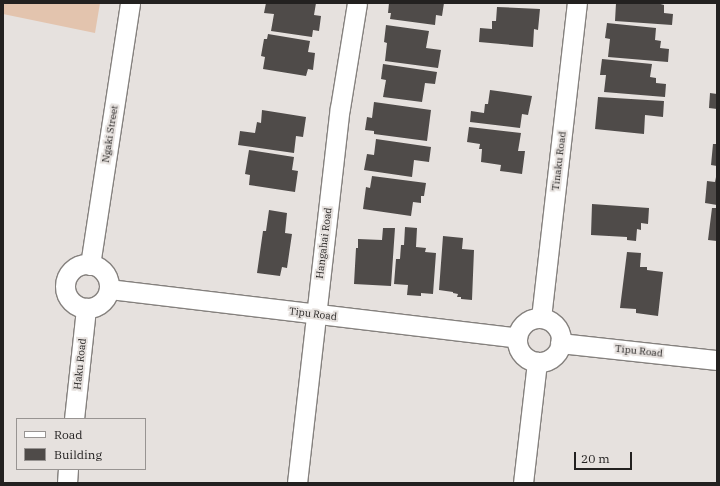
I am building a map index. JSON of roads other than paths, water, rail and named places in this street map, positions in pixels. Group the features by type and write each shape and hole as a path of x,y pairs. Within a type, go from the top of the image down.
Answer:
{"street":[{"name":"Ngaki Street","path":"90,265 130,3"},
{"name":"Hangahai Road","path":"297,483 315,314 340,108 357,3"},
{"name":"Tinaku Road","path":"541,318 578,3"},
{"path":"90,265 102,270 109,282 109,289 107,296 98,305 86,308 73,303 66,291 66,285 71,272 76,268 90,265"},
{"name":"Tipu Road","path":"109,289 517,338"},
{"name":"Haku Road","path":"74,418 86,308"},
{"path":"541,318 548,320 558,330 560,343 555,355 544,361 537,362 525,357 518,345 517,338 519,331 528,321 541,318"},
{"name":"Tipu Road","path":"560,343 717,360"},
{"path":"522,483 537,362"},
{"path":"67,483 68,470"}]}
